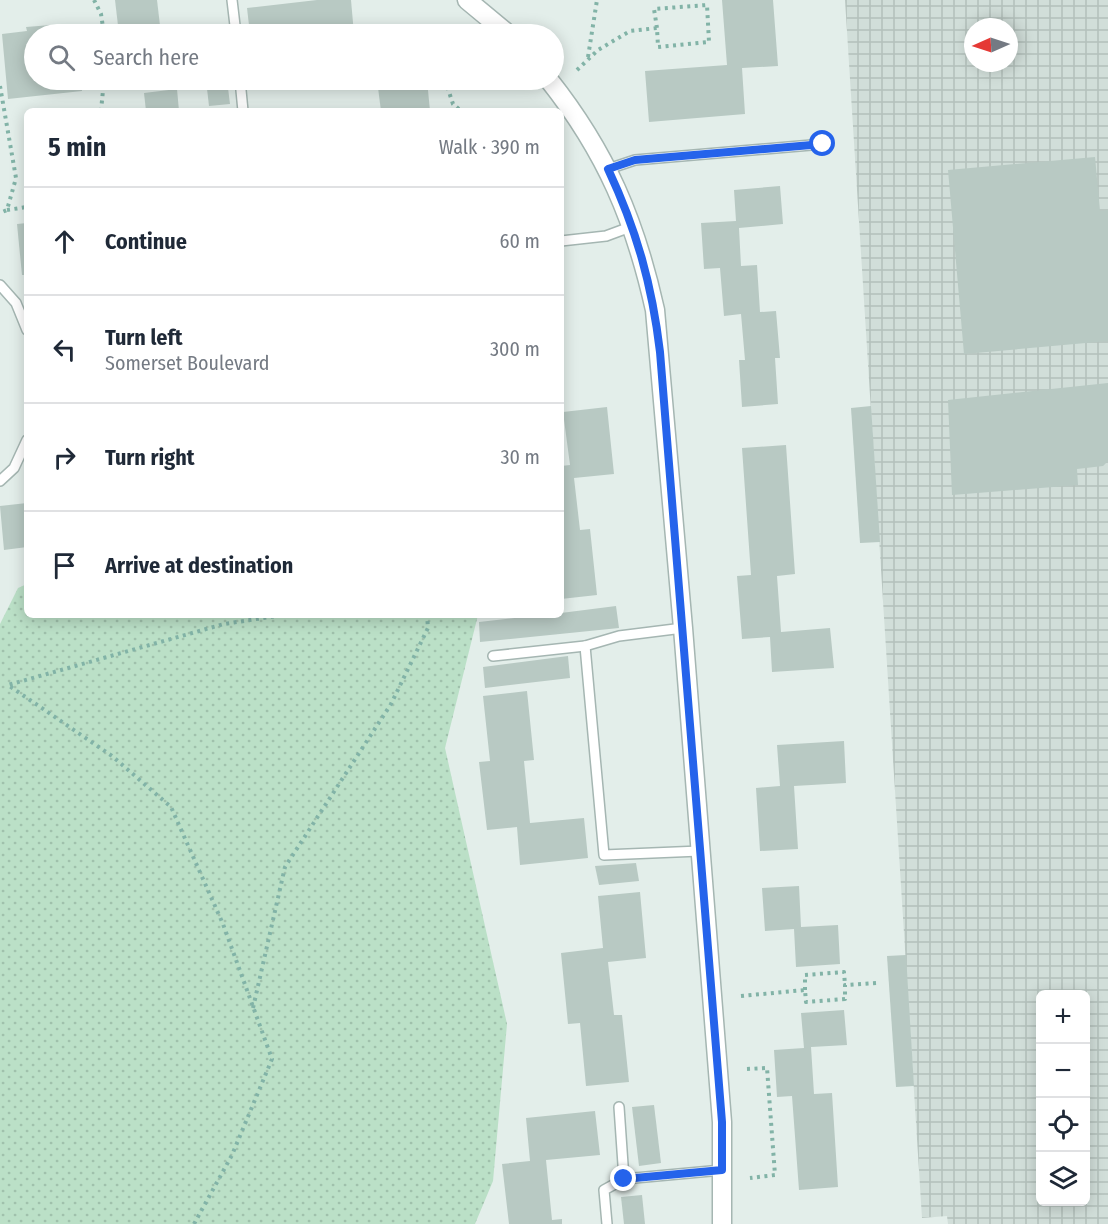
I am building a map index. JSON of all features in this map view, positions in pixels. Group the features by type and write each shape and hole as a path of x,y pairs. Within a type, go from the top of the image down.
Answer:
{"street":[{"path":"467,0 496,24"},
{"path":"556,90 582,125 608,169 633,226 645,264 657,321 722,1122 722,1224"}],"lane":[{"path":"232,0 235,24"},
{"path":"241,90 243,108"},
{"path":"608,169 635,160 823,144"},
{"path":"564,241 606,236 633,226"},
{"path":"0,285 16,303 24,323"},
{"path":"0,481 14,468 24,446"},
{"path":"493,656 585,646 619,636 683,628"},
{"path":"585,646 604,855 700,851"},
{"path":"619,1107 624,1179"},
{"path":"607,1224 604,1190 624,1179 722,1170"}],"path":[{"path":"94,0 101,14 102,24"},
{"path":"588,58 597,0"},
{"path":"707,5 709,42 658,47 657,28 654,9 707,5"},
{"path":"577,70 588,58 630,31 657,28"},
{"path":"0,86 16,178 7,210"},
{"path":"101,108 104,90"},
{"path":"448,90 453,104 458,108"},
{"path":"0,213 24,207"},
{"path":"194,1224 232,1155 272,1059 223,924 171,807 112,756 8,685 225,624 264,618"},
{"path":"253,1009 285,867 391,704 428,628 427,618"},
{"path":"844,972 845,999 806,1002 805,990 805,975 844,972"},
{"path":"845,985 878,983"},
{"path":"741,996 805,990"},
{"path":"747,1069 767,1068 775,1175 750,1178"}],"shaded area":[{"path":"845,0 1108,0 1108,1224 948,1224 947,1216 922,1218"}],"green space":[{"path":"24,585 24,618 477,618 445,748 507,1024 493,1181 475,1224 0,1224 0,624 18,588"}],"building":[{"path":"115,0 157,0 160,24 118,24"},
{"path":"317,0 351,0 353,24 249,24 247,8"},
{"path":"722,0 773,0 778,66 742,68 745,114 649,122 645,71 727,65"},
{"path":"24,31 24,90 82,91 8,99 2,34"},
{"path":"177,90 179,108 146,108 144,93"},
{"path":"207,90 228,90 230,104 209,106"},
{"path":"378,90 428,90 430,108 381,108"},
{"path":"1095,157 1100,211 1108,210 1108,341 964,354 948,170"},
{"path":"780,186 783,224 739,228 741,266 757,265 760,312 776,311 780,358 775,358 778,404 742,407 739,360 745,360 741,314 724,316 720,268 704,269 701,223 736,221 734,190"},
{"path":"24,223 24,275 22,275 17,224"},
{"path":"1108,383 1108,461 1103,466 1077,469 1078,485 952,495 948,400"},
{"path":"871,406 880,542 860,543 851,408"},
{"path":"607,407 614,474 574,478 580,530 590,529 597,595 564,599 564,466 570,465 564,412"},
{"path":"786,445 795,574 777,576 781,632 830,628 834,668 772,672 770,637 742,639 737,576 751,575 742,448"},
{"path":"24,503 24,547 4,550 0,506"},
{"path":"616,606 619,628 480,642 479,622 514,618 564,618 564,613"},
{"path":"568,656 570,678 485,688 483,667"},
{"path":"527,691 534,760 524,761 530,823 584,818 588,858 520,865 517,827 487,830 479,762 490,761 483,696"},
{"path":"844,741 846,783 794,786 798,849 760,851 756,788 780,786 777,745"},
{"path":"636,863 639,881 599,885 595,866"},
{"path":"799,886 801,927 838,925 840,964 796,967 794,929 765,931 762,888"},
{"path":"640,892 646,958 608,962 614,1015 622,1015 629,1082 586,1086 580,1023 568,1024 561,953 603,948 598,896"},
{"path":"906,955 914,1086 896,1087 887,956"},
{"path":"844,1010 847,1045 811,1047 814,1094 832,1093 838,1187 799,1190 792,1096 777,1097 774,1050 804,1048 801,1013"},
{"path":"654,1105 661,1163 639,1166 632,1107"},
{"path":"595,1111 600,1155 546,1160 552,1220 562,1219 562,1224 509,1224 502,1164 530,1161 526,1118"},
{"path":"642,1195 645,1224 624,1224 621,1197"}],"route":[{"path":"624,1179 722,1170 722,1122 691,716 655,310 645,264 633,226 608,169 635,160 823,144"}]}
